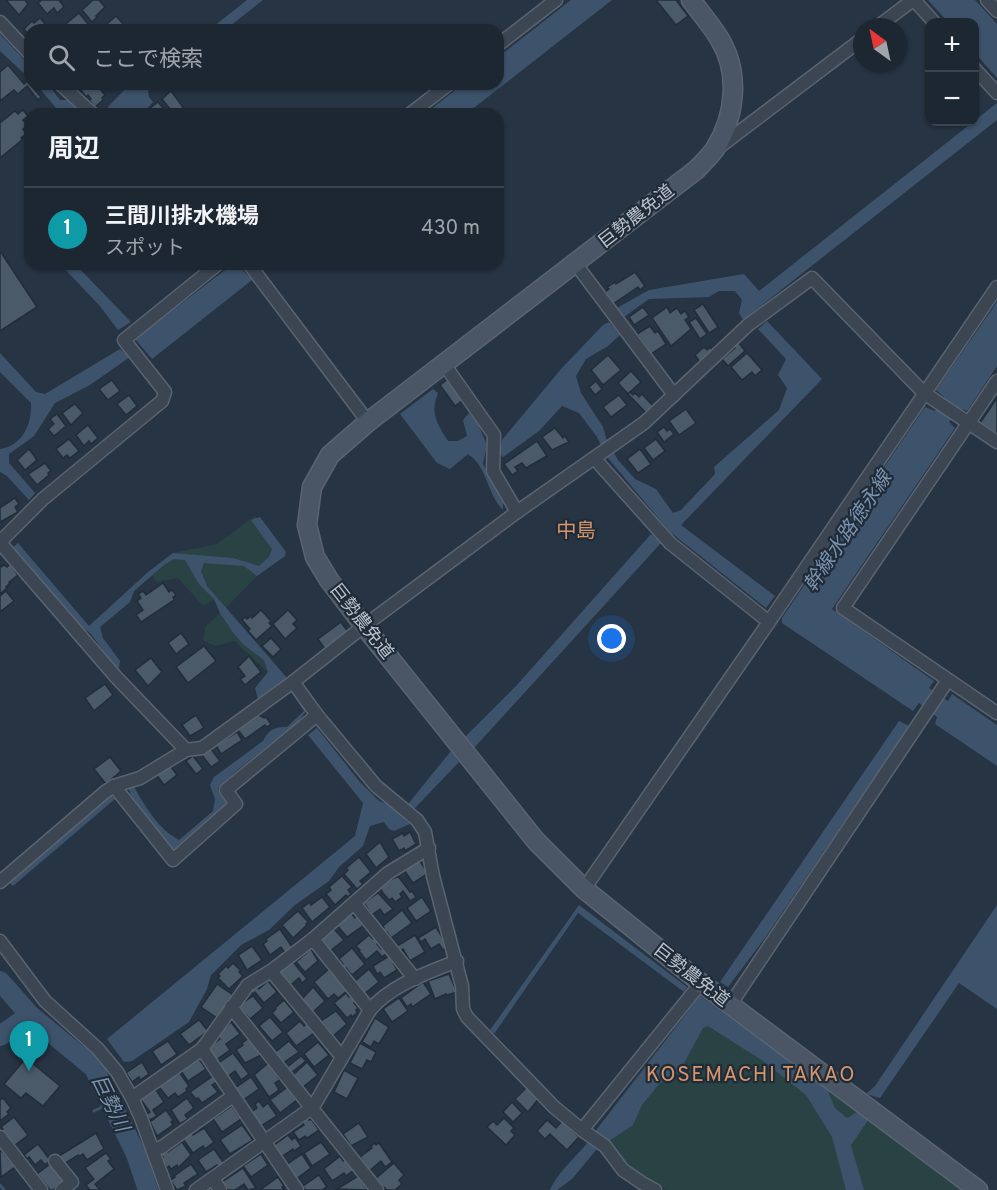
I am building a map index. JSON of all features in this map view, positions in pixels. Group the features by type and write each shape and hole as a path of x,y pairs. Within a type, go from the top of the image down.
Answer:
{"street":[{"path":"504,40 556,0"},
{"name":"巨勢農免道","path":"691,0 720,38 731,64 735,93 726,128 714,151 696,170 368,422 330,455 312,487 307,525 315,557 329,580 364,626 536,841 584,889 701,983 978,1190"},
{"path":"889,18 913,0 930,18"},
{"path":"987,0 997,11"},
{"path":"0,22 24,48"},
{"path":"714,151 853,46"},
{"path":"979,72 997,93"},
{"path":"67,90 86,108"},
{"path":"418,108 440,90"},
{"path":"575,263 674,395"},
{"path":"186,750 116,676 1,545 4,538 43,499 162,401 165,392 124,340 211,270"},
{"path":"254,270 368,422"},
{"path":"0,882 105,792 114,786 140,778 186,750 202,748 293,682 516,512 645,423 748,325 812,278 927,395 997,442"},
{"path":"584,889 927,395 997,287"},
{"path":"444,364 494,435 493,471 516,512"},
{"path":"997,381 963,420 843,608 997,713"},
{"path":"597,456 670,543 769,622"},
{"path":"730,1005 948,680"},
{"path":"293,682 317,715 376,786 417,820 425,832 433,876 462,986 463,1009 467,1017 554,1107 605,1146 623,1170 655,1190"},
{"path":"114,786 173,860 236,804 226,790 317,715"},
{"path":"132,1098 202,1049 248,985 271,971 313,939 388,873 429,848"},
{"path":"354,903 414,979"},
{"path":"313,939 370,1010"},
{"path":"0,941 45,1001 98,1049 117,1072 132,1098 167,1190"},
{"path":"196,1190 312,1107 377,1001 414,979 456,961"},
{"path":"271,971 342,1057"},
{"path":"586,1133 701,983"},
{"path":"231,1007 377,1190"},
{"path":"202,1049 297,1190"},
{"path":"153,1150 162,1147 233,1096"},
{"path":"0,1137 42,1190"},
{"path":"55,1161 72,1182 62,1190"},
{"path":"213,1179 220,1190"}],"green space":[{"path":"255,516 285,556 257,576 226,608 277,666 268,672 234,641 215,646 203,640 206,626 220,613 214,600 203,606 178,578 157,582 148,572 173,553 217,544"},
{"path":"700,996 966,1190 667,1190 638,1175 624,1162 597,1129"}],"water":[{"path":"247,0 263,0 233,24 217,24"},
{"path":"571,0 612,0 504,84 504,52"},
{"path":"928,0 975,0 997,24 997,78 979,58 979,18 944,18"},
{"path":"0,34 24,60 24,73 0,51"},
{"path":"41,90 52,90 60,100 67,100 77,108 56,108"},
{"path":"124,90 148,90 153,102 148,108 108,107"},
{"path":"455,90 497,90 474,108 433,108"},
{"path":"997,103 997,120 743,320 739,313 742,300 735,291 719,291 709,297 649,299 624,317 617,308 649,290 744,274 759,291 968,126 979,126 979,117"},
{"path":"66,270 81,270 131,322 118,330 99,305"},
{"path":"225,270 243,270 252,280 152,359 135,339"},
{"name":"幹線水路徳永線","path":"997,302 997,366 967,411 958,408 949,422 955,428 832,609 934,681 929,688 948,701 952,694 997,725 997,766 935,724 937,717 919,703 913,711 782,623 782,618 925,407 935,411 944,397 936,390"},
{"path":"767,321 822,379 681,525 775,596 766,608 670,532 607,457 597,437 579,413 562,406 539,431 503,457 500,454 502,440 561,369 603,325 609,322 620,335 608,346 586,359 576,376 581,393 603,427 606,438 618,460 635,479 656,489 673,513 681,510 715,474 714,467 779,410 787,388 778,375 786,359 758,329"},
{"path":"120,349 130,357 90,385 55,403 34,436 9,454 9,463 35,493 29,500 7,476 0,472 0,449 8,447 20,438 28,426 31,403 0,372 0,353 36,392 45,394"},
{"path":"433,389 438,393 435,407 436,418 448,441 458,441 467,436 463,420 469,413 478,424 487,445 483,464 503,503 503,510 474,459 468,454 450,469 437,463 400,414"},
{"path":"260,517 286,552 285,556 257,576 244,566 204,563 201,571 207,586 287,678 258,699 255,688 268,672 264,660 234,634 214,599 199,584 185,560 174,559 164,565 134,591 130,602 100,627 103,638 120,661 119,668 115,667 91,634 75,622 12,548 18,543 89,626 148,572 173,553 233,558 259,566 269,557 272,549 251,520"},
{"path":"651,534 661,543 474,748 464,738 516,686"},
{"path":"292,693 306,711 298,722 218,788 226,802 224,807 175,853 131,796 128,786 133,785 158,823 179,840 213,811 215,799 210,785 214,777 263,741 270,731 287,727 304,711"},
{"path":"899,721 909,726 765,938 728,987 720,982"},
{"path":"317,728 360,782 379,801 387,804 410,824 394,831 389,829 384,822 370,826 363,846 339,867 329,881 295,905 269,930 241,945 211,975 207,989 189,1022 132,1061 124,1062 107,1039 355,836 363,803 308,735"},
{"path":"451,751 459,762 414,809 408,804"},
{"path":"111,795 115,799 13,886 8,881"},
{"path":"579,905 687,987 684,992 578,913 494,1034 490,1030"},
{"path":"997,905 997,1009 959,983 880,1098 866,1094 875,1086"},
{"path":"700,996 827,1089 835,1108 847,1118 857,1112 869,1119 851,1145 864,1190 846,1190 832,1137 806,1095 763,1061 708,1026 703,1028 682,1071 659,1084 642,1105 633,1125 597,1149 572,1179 557,1190 550,1190 560,1174 586,1145"}],"building":[{"path":"6,0 25,0 28,4 19,15"},
{"path":"42,0 59,0 64,7 57,13 54,8 47,14 38,3"},
{"path":"93,0 99,0 105,7 92,22 82,10"},
{"path":"656,0 676,0 688,16 676,25"},
{"path":"79,13 88,24 66,24"},
{"path":"116,16 123,24 107,24"},
{"path":"40,18 45,24 29,24 32,21 34,23"},
{"path":"8,65 24,84 24,89 18,94 14,90 0,101 0,72"},
{"path":"30,90 35,90 41,97 38,100"},
{"path":"81,90 101,90 105,95 95,107 88,95 86,97"},
{"path":"171,91 184,108 169,108 162,99"},
{"path":"158,102 163,108 150,108"},
{"path":"15,111 18,114 24,111 24,136 22,140 0,158 0,120 1,122"},
{"path":"0,251 37,307 0,331"},
{"path":"635,272 645,286 640,290 638,287 613,304 605,292 609,289 607,287"},
{"path":"703,304 718,327 709,333 694,310"},
{"path":"643,307 649,315 634,325 629,317"},
{"path":"667,307 670,313 677,308 681,314 685,311 689,317 685,320 691,329 671,346 652,318"},
{"path":"696,318 707,334 700,339 689,322"},
{"path":"650,326 655,333 658,331 666,344 651,354 637,334"},
{"path":"738,342 745,351 728,366 722,359 735,348"},
{"path":"704,347 707,350 710,347 713,351 700,362 695,355"},
{"path":"747,353 762,370 755,376 752,372 742,380 731,367"},
{"path":"608,355 621,370 603,385 591,370"},
{"path":"631,371 641,382 628,394 618,383"},
{"path":"448,379 463,400 455,406 440,385"},
{"path":"112,380 120,391 108,400 99,389"},
{"path":"596,381 602,389 595,395 589,387"},
{"path":"630,392 639,397 642,394 655,408 648,415 628,394"},
{"path":"129,395 137,406 126,415 117,404"},
{"path":"619,395 627,405 611,417 603,407"},
{"path":"997,398 997,434 980,423"},
{"path":"75,404 83,413 71,425 62,413"},
{"path":"686,409 696,423 679,435 669,421"},
{"path":"57,414 66,426 54,436 48,429 54,424 50,419"},
{"path":"88,425 98,438 91,444 89,441 84,446 76,435"},
{"path":"664,427 667,431 670,429 674,434 664,442 657,432"},
{"path":"555,428 569,442 552,450 542,437"},
{"path":"69,439 79,451 70,458 67,455 63,458 56,449"},
{"path":"656,439 665,451 653,460 644,448"},
{"path":"537,441 547,456 526,468 522,463 515,467 518,471 512,475 504,464"},
{"path":"29,449 37,460 25,470 17,460"},
{"path":"640,449 651,464 638,473 627,459"},
{"path":"45,463 51,471 37,485 28,474"},
{"path":"15,498 19,504 15,507 18,512 0,522 0,508"},
{"path":"10,564 18,575 0,594 0,565 7,567"},
{"path":"163,583 169,592 172,590 176,595 173,597 174,600 141,622 136,615 143,610 137,601 141,598 138,594 143,591 146,595"},
{"path":"6,591 14,601 0,612 0,596"},
{"path":"261,610 271,621 269,623 272,626 256,640 242,620 245,617 247,619 251,616 252,618"},
{"path":"288,610 297,620 293,624 297,628 285,639 273,624"},
{"path":"341,622 348,632 325,649 318,639"},
{"path":"181,633 189,644 176,654 168,643"},
{"path":"271,638 281,649 273,657 262,646"},
{"path":"204,646 216,661 188,683 176,667"},
{"path":"249,656 261,672 245,685 240,679 245,676 238,667"},
{"path":"151,658 162,672 148,686 135,670"},
{"path":"105,684 113,695 94,711 85,698"},
{"path":"196,715 204,728 190,736 182,725"},
{"path":"259,715 266,717 271,724 267,727 265,725 245,739 238,730 243,726 242,723 250,717 252,719"},
{"path":"237,732 242,740 221,754 216,745"},
{"path":"211,749 220,761 211,767 202,755"},
{"path":"193,756 203,769 196,774 186,761"},
{"path":"110,757 121,771 106,784 94,769"},
{"path":"169,764 177,775 164,785 156,774"},
{"path":"410,832 416,844 405,851 404,848 399,851 392,839"},
{"path":"380,842 389,857 376,868 366,854"},
{"path":"359,857 371,872 360,881 363,884 357,889 344,874 348,870 346,868"},
{"path":"419,860 428,873 413,883 404,870"},
{"path":"342,876 352,887 348,890 351,894 348,897 346,895 335,905 326,894 331,890 329,887"},
{"path":"398,876 416,897 410,901 403,891 400,894 402,897 395,902 392,898 389,900 380,888 382,884"},
{"path":"378,893 393,909 384,915 380,909 372,915 364,903"},
{"path":"322,897 330,907 312,922 302,908"},
{"path":"422,897 431,911 416,921 407,908"},
{"path":"402,910 412,923 391,938 387,932 384,934 383,926"},
{"path":"298,911 308,922 293,938 282,925"},
{"path":"350,912 355,918 357,916 364,925 347,937 336,924"},
{"path":"436,927 448,947 443,950 439,944 431,949 425,939 421,942 418,938"},
{"path":"280,929 292,947 285,953 281,947 270,955 263,944"},
{"path":"334,929 344,940 330,951 321,940"},
{"path":"369,935 373,939 376,938 381,949 384,947 388,952 382,957 377,951 366,960 356,946"},
{"path":"415,935 425,952 410,961 403,949 400,951 397,946"},
{"path":"252,946 262,960 247,970 238,955"},
{"path":"352,948 365,964 352,975 341,966 343,964 339,959"},
{"path":"311,949 318,961 305,972 296,962"},
{"path":"389,956 397,970 384,978 380,972 377,974 373,966"},
{"path":"293,962 307,979 302,983 299,978 291,985 279,971"},
{"path":"233,963 243,976 229,989 218,978 220,976 218,974"},
{"path":"329,969 347,991 338,998 334,994 328,999 314,982"},
{"path":"369,969 379,982 364,994 354,982"},
{"path":"449,974 457,992 435,999 428,981"},
{"path":"268,981 277,992 264,1003 255,992 253,994 250,990 256,985 259,989"},
{"path":"423,982 431,994 412,1007 411,1004 407,1007 401,998"},
{"path":"217,984 233,995 217,1018 201,1007"},
{"path":"313,987 325,1001 313,1012 302,999"},
{"path":"346,993 349,997 352,995 357,1001 354,1003 358,1008 357,1013 347,1018 334,1003"},
{"path":"253,996 263,1008 250,1019 238,1006"},
{"path":"399,998 408,1011 392,1022 383,1009"},
{"path":"284,1000 294,1012 281,1023 272,1013"},
{"path":"336,1011 347,1024 333,1036 321,1021"},
{"path":"270,1017 283,1032 272,1041 259,1026"},
{"path":"375,1018 389,1027 379,1044 374,1041 371,1047 362,1042"},
{"path":"199,1020 208,1031 189,1045 180,1034"},
{"path":"300,1021 304,1026 307,1024 314,1033 296,1046 286,1033"},
{"path":"231,1022 240,1034 226,1044 230,1050 216,1060 208,1048 220,1039 217,1036"},
{"path":"249,1038 261,1055 245,1063 236,1050"},
{"path":"168,1041 177,1054 161,1065 152,1051"},
{"path":"289,1041 299,1052 283,1063 274,1053"},
{"path":"318,1042 329,1055 314,1067 304,1054"},
{"path":"360,1043 376,1052 371,1062 367,1060 362,1069 350,1063"},
{"path":"233,1053 249,1074 241,1080 235,1071 227,1077 217,1064"},
{"path":"197,1056 206,1069 188,1081 179,1068"},
{"path":"301,1056 306,1061 291,1073 286,1068"},
{"path":"26,1058 60,1086 43,1106 26,1093 21,1098 4,1084"},
{"path":"142,1062 149,1074 132,1082 126,1073"},
{"path":"307,1062 318,1075 303,1087 293,1075"},
{"path":"270,1064 280,1080 275,1083 279,1090 269,1097 254,1075"},
{"path":"344,1070 358,1078 347,1099 334,1092"},
{"path":"175,1073 177,1075 180,1073 189,1086 187,1091 178,1097 175,1093 168,1098 159,1087"},
{"path":"213,1076 217,1082 212,1085 218,1092 202,1103 190,1092"},
{"path":"251,1077 259,1089 243,1100 235,1088"},
{"path":"289,1086 297,1100 280,1113 270,1100"},
{"path":"154,1087 164,1102 153,1110 157,1116 150,1120 146,1115 150,1112 141,1100 144,1098 143,1095"},
{"path":"527,1087 539,1098 528,1112 515,1099"},
{"path":"3,1098 11,1108 7,1112 9,1114 0,1121 0,1100"},
{"path":"187,1098 194,1108 185,1115 188,1119 180,1124 171,1110"},
{"path":"259,1101 263,1107 268,1103 277,1116 261,1126 251,1112 257,1108 255,1104"},
{"path":"512,1102 522,1113 513,1122 503,1112"},
{"path":"232,1106 241,1119 222,1132 213,1119"},
{"path":"166,1110 173,1120 171,1122 173,1125 157,1136 150,1122"},
{"path":"14,1117 28,1135 14,1146 1,1127"},
{"path":"308,1118 319,1130 299,1140 293,1132 304,1125 302,1122"},
{"path":"504,1118 514,1128 511,1131 515,1135 506,1145 487,1127 493,1121 497,1125"},
{"path":"547,1120 556,1128 562,1121 579,1137 567,1150 550,1134 545,1139 537,1131"},
{"path":"359,1123 368,1137 351,1146 343,1134"},
{"path":"242,1125 253,1140 230,1154 220,1140"},
{"path":"204,1128 214,1142 205,1149 203,1146 193,1153 183,1139"},
{"path":"96,1133 104,1149 87,1160 83,1154 64,1164 59,1156"},
{"path":"288,1135 292,1140 295,1137 301,1146 281,1157 273,1146"},
{"path":"182,1142 191,1155 178,1168 177,1165 171,1169 169,1166 167,1168 160,1154 166,1149 168,1152"},
{"path":"321,1142 330,1154 312,1166 304,1153"},
{"path":"375,1143 376,1145 379,1143 392,1162 385,1167 381,1161 369,1171 360,1157"},
{"path":"38,1144 50,1160 45,1165 41,1160 35,1165 29,1157 27,1159 24,1155"},
{"path":"214,1149 224,1163 206,1172 198,1160"},
{"path":"2,1151 15,1167 1,1177 0,1152"},
{"path":"106,1153 114,1169 95,1184 100,1190 90,1190 86,1185 94,1179 85,1168"},
{"path":"261,1154 268,1165 251,1177 243,1166"},
{"path":"302,1154 311,1168 296,1179 286,1165"},
{"path":"340,1156 343,1161 346,1159 354,1170 332,1181 324,1169"},
{"path":"394,1163 404,1175 399,1180 402,1184 395,1190 387,1190 375,1179"},
{"path":"50,1164 64,1181 53,1190 50,1190 37,1174"},
{"path":"191,1164 198,1174 184,1183 186,1186 177,1190 170,1180"},
{"path":"243,1168 256,1188 248,1190 244,1184 235,1190 228,1190 222,1182"},
{"path":"319,1175 327,1187 322,1190 305,1190 303,1186"},
{"path":"358,1176 366,1190 337,1189"},
{"path":"278,1177 284,1190 260,1190"}],"waterway":[{"name":"巨勢川","path":"0,981 30,1015 94,1068 136,1154 148,1190"},
{"path":"0,1036 30,1015"},
{"path":"94,1111 111,1103"},
{"path":"0,1185 4,1190"}],"place":[{"name":"三間川排水機場","path":"29,1071"}],"district":[{"name":"中島","path":"576,530"},
{"name":"KOSEMACHI TAKAO","path":"751,1074"}]}
